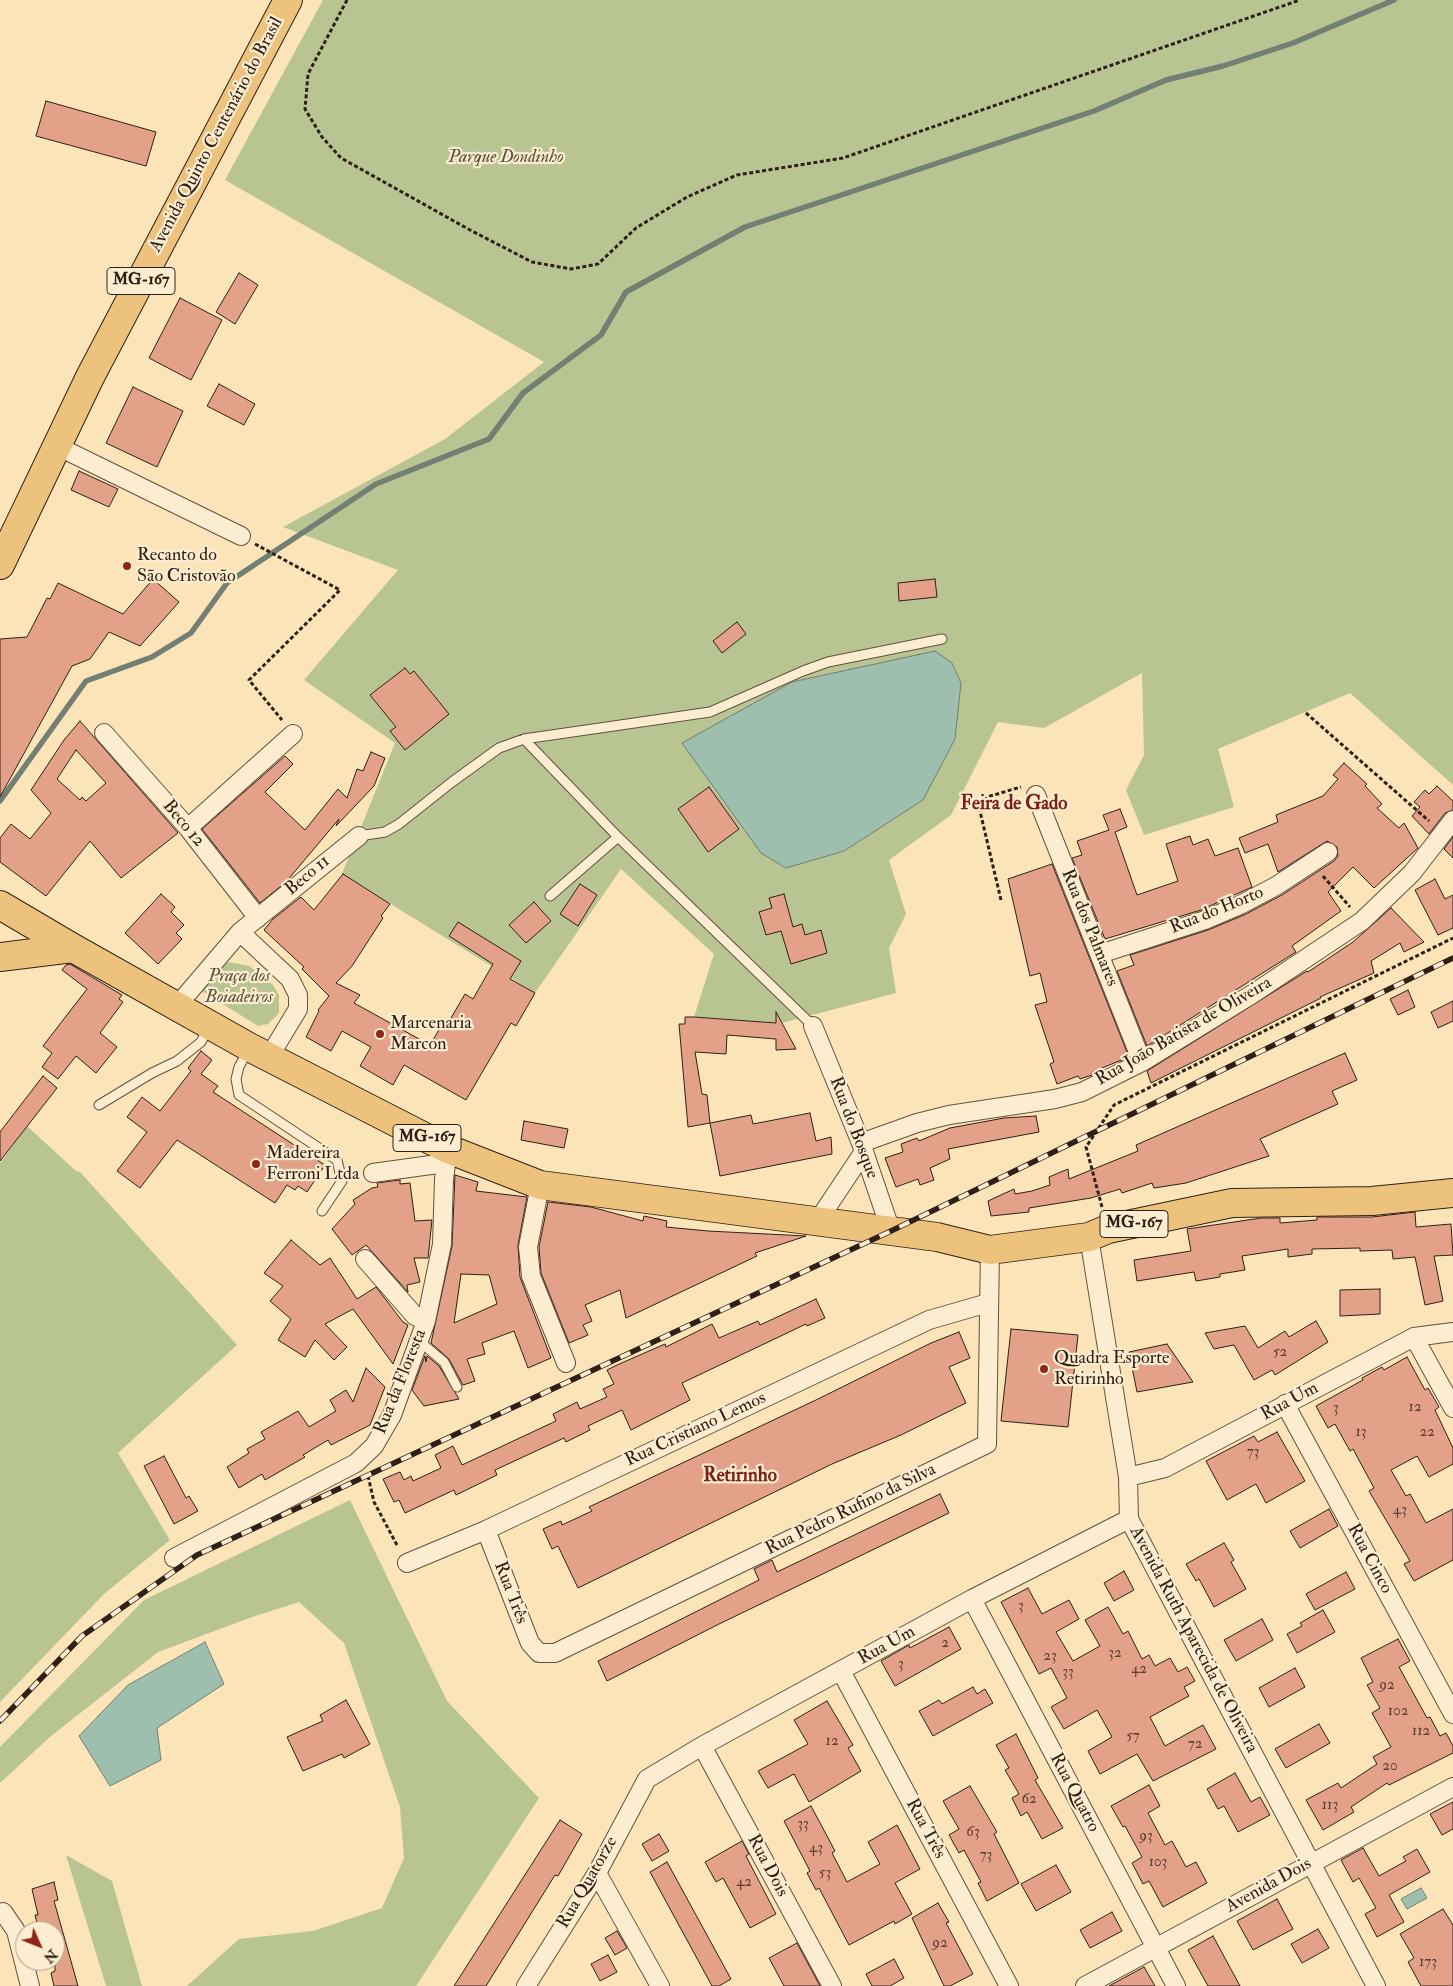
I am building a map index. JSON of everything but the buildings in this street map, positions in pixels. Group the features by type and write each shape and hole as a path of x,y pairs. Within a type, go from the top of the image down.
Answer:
{"main road":[{"name":"Avenida Quinto Centenário do Brasil","path":"0,565 94,368 288,0"},
{"name":"MG-167","path":"0,905 176,1007 446,1156 540,1185 891,1230 937,1237 990,1250 1099,1233 1232,1203 1372,1201 1453,1192"},
{"path":"0,957 73,948"}],"street":[{"path":"57,446 241,536"},
{"name":"Beco 12","path":"104,733 188,828 258,918"},
{"path":"188,828 293,734"},
{"name":"Rua dos Palmares","path":"1036,795 1142,1062"},
{"name":"Rua João Batista de Oliveira","path":"862,1148 917,1123 949,1115 1046,1101 1082,1092 1142,1062 1254,993 1362,921 1412,873 1448,827"},
{"name":"Beco 11","path":"176,1007 240,932 359,836"},
{"name":"Rua do Horto","path":"1100,954 1205,920 1240,905 1276,886 1328,852"},
{"path":"240,932 290,980 298,995 298,1008 259,1052"},
{"name":"Rua do Bosque","path":"813,1026 862,1148 891,1230"},
{"path":"817,1222 862,1148"},
{"path":"373,1173 446,1156"},
{"name":"Rua da Floresta","path":"174,1558 356,1463 374,1446 392,1416 426,1321 442,1244 446,1156"},
{"path":"540,1185 528,1247 531,1276 566,1363"},
{"name":"Avenida Ruth Aparecida de Oliveira","path":"1099,1233 1128,1477 1129,1519 1376,1986"},
{"name":"Rua Pedro Rufino da Silva","path":"539,1653 555,1653 987,1444 990,1250"},
{"path":"365,1259 402,1302 416,1316 426,1321"},
{"name":"Rua Cristiano Lemos","path":"407,1563 486,1530 930,1320 988,1303"},
{"name":"Rua Um","path":"1128,1477 1165,1468 1414,1337 1453,1332"},
{"path":"1414,1337 1453,1408"},
{"name":"Rua Cinco","path":"1285,1404 1453,1714"},
{"name":"Rua Um","path":"647,1779 702,1746 972,1599 1129,1519"},
{"name":"Rua Três","path":"486,1530 530,1643 539,1653"},
{"name":"Rua Quatro","path":"972,1599 1176,1986"},
{"name":"Rua Três","path":"841,1671 1010,1986"},
{"name":"Rua Dois","path":"702,1746 832,1986"},
{"name":"Rua Quatorze","path":"526,1986 597,1873 647,1779"},
{"name":"Avenida Dois","path":"1085,1986 1453,1787"},
{"path":"597,1873 660,1986"},
{"path":"3,1912 16,1931 30,1986"}],"lane":[{"path":"359,836 385,832 399,824 452,782 500,748 524,738 710,712 788,677 828,662 942,639"},
{"path":"524,738 618,837 813,1026"},
{"path":"550,896 618,837"},
{"path":"99,1105 176,1061 201,1042 210,1025"},
{"path":"259,1052 239,1067 236,1079 239,1095 338,1160 342,1181 322,1211"},
{"path":"419,1341 444,1362 457,1387"}],"path":[{"path":"347,0 308,74 305,109 322,137 341,158 470,230 532,262 571,268 598,264 636,228 687,198 737,175 842,158 1300,0"},
{"path":"241,536 340,590 249,680 293,734"},
{"path":"1306,713 1448,827"},
{"path":"1001,900 979,807 987,797 1020,787 1027,787 1036,795"},
{"path":"1311,863 1362,921"},
{"path":"1099,1233 1086,1147 1114,1105 1453,938"},
{"path":"363,1457 374,1502 407,1563"}],"green space":[{"name":"Parque Dondinho","path":"323,0 1453,0 1453,785 1350,693 1218,749 1234,807 1144,835 1126,790 1144,755 1142,673 1044,728 998,722 951,815 889,860 906,914 889,948 896,993 782,1023 694,1017 714,954 621,869 535,993 342,874 395,743 304,680 398,570 283,527 445,439 544,362 225,180"},
{"name":"Praça dos Boiadeiros","path":"229,962 249,966 273,985 279,995 279,1013 268,1024 258,1026 197,988 219,966"},
{"path":"27,1126 76,1171 80,1172 237,1345 118,1453 170,1540 104,1594 0,1702 0,1163"},
{"path":"350,1500 447,1701 539,1798 416,1986 187,1986 239,1939 313,1931 382,1908 404,1858 400,1807 344,1643 299,1602 252,1617 158,1652 51,1736 0,1783 0,1747 144,1600"},
{"path":"66,1855 112,1881 142,1986 106,1986"}],"shaded area":[{"path":"935,651 952,663 961,683 955,739 923,800 844,851 786,868 761,853 682,743 792,682"},
{"path":"205,1642 224,1684 157,1728 161,1760 110,1786 79,1736 128,1685"},
{"path":"1421,1888 1427,1898 1407,1909 1401,1899"}],"waterway":[{"path":"0,801 86,681 152,657 191,633 227,583 376,484 489,439 523,393 601,335 626,292 745,227 1094,111 1166,80 1223,66 1293,43 1394,0"}],"railway":[{"path":"0,1721 82,1636 197,1555 891,1231 1453,958"}],"place":[{"name":"Recanto do São Cristovão","path":"127,566"},
{"name":"Marcenaria Marcon","path":"380,1034"},
{"name":"Madereira Ferroni Ltda","path":"256,1164"},
{"name":"Quadra Esporte Retirinho","path":"1044,1369"}],"district":[{"name":"Feira de Gado","path":"1014,805"},
{"name":"Retirinho","path":"740,1477"}]}
